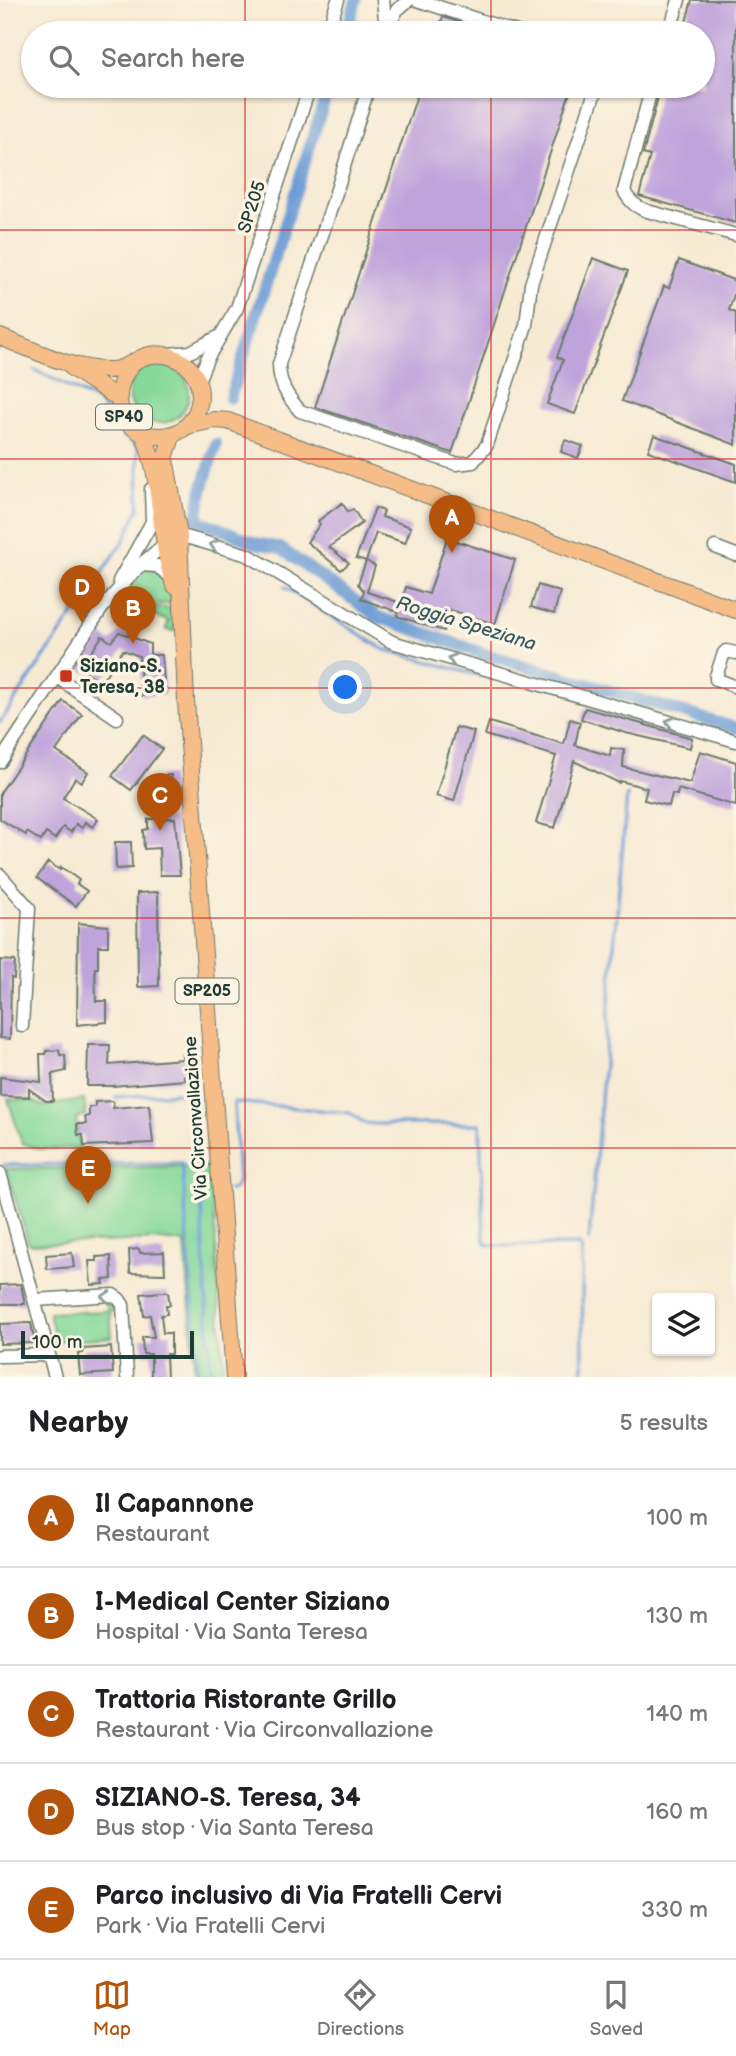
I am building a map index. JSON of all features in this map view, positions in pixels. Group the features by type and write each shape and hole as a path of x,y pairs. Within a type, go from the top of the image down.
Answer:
{"main road":[{"name":"SP40","path":"0,337 59,360 108,370 131,366"},
{"name":"SP40","path":"228,421 214,420 187,426 173,434 153,436 143,433 125,419 118,398 121,380 141,358 165,355 185,363 210,408 228,421 736,610"},
{"name":"SP40","path":"59,360 118,398"},
{"path":"187,426 194,417 199,388"},
{"name":"SP205","path":"143,433 151,452 159,461 179,535 180,604"},
{"name":"SP205","path":"173,434 159,461 164,545 180,604"},
{"name":"Via Circonvallazione","path":"180,604 234,1377"}],"street":[{"path":"331,21 338,0"},
{"path":"383,0 385,21"},
{"path":"391,21 397,10 410,0"},
{"path":"416,0 482,21"},
{"path":"673,21 679,0"},
{"name":"SP205","path":"199,388 219,336 237,308 306,98"},
{"path":"365,98 279,364 279,380 287,396 300,411 456,464 472,461 486,445 526,325 531,284 593,98"},
{"path":"649,98 624,191 628,199 635,206 647,211 736,235"},
{"path":"165,355 190,352 219,336"},
{"path":"0,762 109,599 152,522 150,474 159,461"},
{"path":"179,535 248,555 392,642 736,741"},
{"path":"109,599 140,565 164,545"},
{"path":"715,547 736,555"},
{"path":"140,565 157,566 172,576"},
{"path":"736,653 724,653 716,676 719,681 736,687"},
{"path":"57,677 117,718"},
{"path":"0,874 29,908 22,1026"},
{"path":"0,1173 55,1377"},
{"path":"36,1300 113,1295 119,1299 123,1305 127,1377"},
{"path":"0,1356 49,1355"}],"green space":[{"path":"159,363 176,368 184,376 189,393 184,410 176,418 159,423 142,418 134,410 129,393 134,376 142,368"},
{"path":"146,569 161,571 170,586 172,603 153,605 133,598 128,603 118,601 135,576"},
{"path":"133,601 153,608 173,608 175,631 166,630 168,621 128,606"},
{"path":"8,1099 31,1100 43,1106 84,1100 86,1115 76,1118 79,1148 39,1149 22,1143"},
{"path":"211,1166 224,1377 195,1377 185,1243 161,1240 29,1244 6,1169"},
{"path":"112,1301 119,1310 110,1311 112,1337 55,1341 49,1313 107,1311 107,1302"}],"building":[{"path":"692,0 736,0 736,223 639,196 650,156 643,154 658,98 715,98 715,21 686,21"},
{"path":"416,98 568,98 452,453 315,407"},
{"path":"593,258 628,271 575,414 547,404 563,360 557,357"},
{"path":"679,260 736,281 729,310 736,313 736,445 622,401 664,286 669,288"},
{"path":"654,435 736,464 736,482 648,451"},
{"path":"565,440 583,446 578,458 561,452"},
{"path":"342,503 348,512 353,509 362,523 329,547 349,563 341,570 307,542 320,524 318,521"},
{"path":"375,508 384,511 382,517 411,527 405,543 376,533 366,561 356,558"},
{"path":"447,538 515,560 495,624 451,610 444,631 397,616 398,612 361,599 364,591 358,584 366,561 375,566 367,592 401,603 406,587 429,594"},
{"path":"538,585 560,592 554,614 531,607"},
{"path":"119,632 150,644 150,655 162,655 165,694 142,696 139,656 123,650 101,682 81,669 102,636 111,642"},
{"path":"63,701 82,714 56,751 88,772 82,782 75,778 63,798 98,819 93,827 85,822 82,828 76,824 71,832 63,827 55,839 46,833 41,841 0,819 0,793"},
{"path":"585,708 692,738 690,748 581,719"},
{"path":"570,719 580,722 575,745 610,756 611,748 624,750 623,767 690,783 700,751 736,762 736,806 678,789 677,795 672,794 669,806 644,800 647,788 620,781 619,783 574,761 555,828 536,823 556,756 485,735 489,722 564,744"},
{"path":"456,727 474,732 454,801 436,796"},
{"path":"143,735 162,749 131,790 112,776"},
{"path":"171,775 173,799 151,801 150,789 160,788 159,776"},
{"path":"175,818 180,875 160,875 159,848 144,849 143,830 148,829 148,819"},
{"path":"115,842 131,842 132,868 116,869"},
{"path":"48,862 60,870 61,867 79,880 77,884 87,891 76,906 37,878"},
{"path":"158,892 159,986 138,987 137,893"},
{"path":"78,923 108,926 108,946 98,946 98,968 95,968 96,1001 107,1001 107,1022 77,1025"},
{"path":"0,960 15,961 14,979 11,978 10,1039 0,1038"},
{"path":"88,1045 110,1045 109,1065 183,1059 182,1055 192,1054 193,1075 184,1076 185,1080 87,1086"},
{"path":"59,1050 60,1055 65,1055 66,1071 52,1074 53,1101 46,1101 29,1089 29,1097 0,1096 0,1077 41,1082 40,1054"},
{"path":"113,1101 113,1108 149,1105 153,1143 84,1146 83,1135 78,1135 77,1124 86,1124 85,1117 89,1116 89,1107 95,1107 95,1102"},
{"path":"139,1249 140,1253 164,1252 165,1274 130,1273 129,1250"},
{"path":"72,1253 74,1267 47,1269 46,1255"},
{"path":"111,1256 112,1279 103,1280 104,1284 91,1285 89,1261 97,1261 96,1257"},
{"path":"21,1284 25,1304 0,1304 0,1285"},
{"path":"168,1292 170,1305 166,1305 167,1314 161,1315 163,1333 171,1333 171,1354 166,1354 167,1377 151,1377 151,1354 143,1354 142,1337 154,1337 150,1315 144,1316 141,1294"},
{"path":"31,1323 35,1343 0,1344 0,1324"},
{"path":"111,1347 113,1373 80,1375 78,1354 83,1353 83,1349"}],"waterway":[{"name":"Roggia Speziana","path":"350,21 356,0"},
{"name":"Roggia Speziana","path":"230,398 325,98"},
{"path":"0,722 125,539 139,508 138,448 115,427 99,402 35,370"},
{"name":"Roggia Speziana","path":"216,444 202,490 197,519 255,543 280,548 378,617 482,653 736,728"},
{"path":"285,587 383,649 491,679"},
{"name":"Roggia Speziana","path":"638,705 640,699"},
{"path":"589,1240 627,795"},
{"path":"115,1097 195,1092 211,1377"},
{"path":"229,1190 235,1188 238,1181 234,1102 350,1113 364,1123 480,1124 486,1244 579,1245 582,1251 583,1377"},
{"path":"4,1165 182,1163 198,1377"}],"place":[{"name":"Il Capannone","path":"452,553"},
{"name":"SIZIANO-S. Teresa, 34","path":"82,623"},
{"name":"I-Medical Center Siziano","path":"133,644"},
{"name":"Siziano-S. Teresa, 38","path":"66,676"},
{"name":"Trattoria Ristorante Grillo","path":"160,831"},
{"name":"Parco inclusivo di Via Fratelli Cervi","path":"88,1204"}]}
